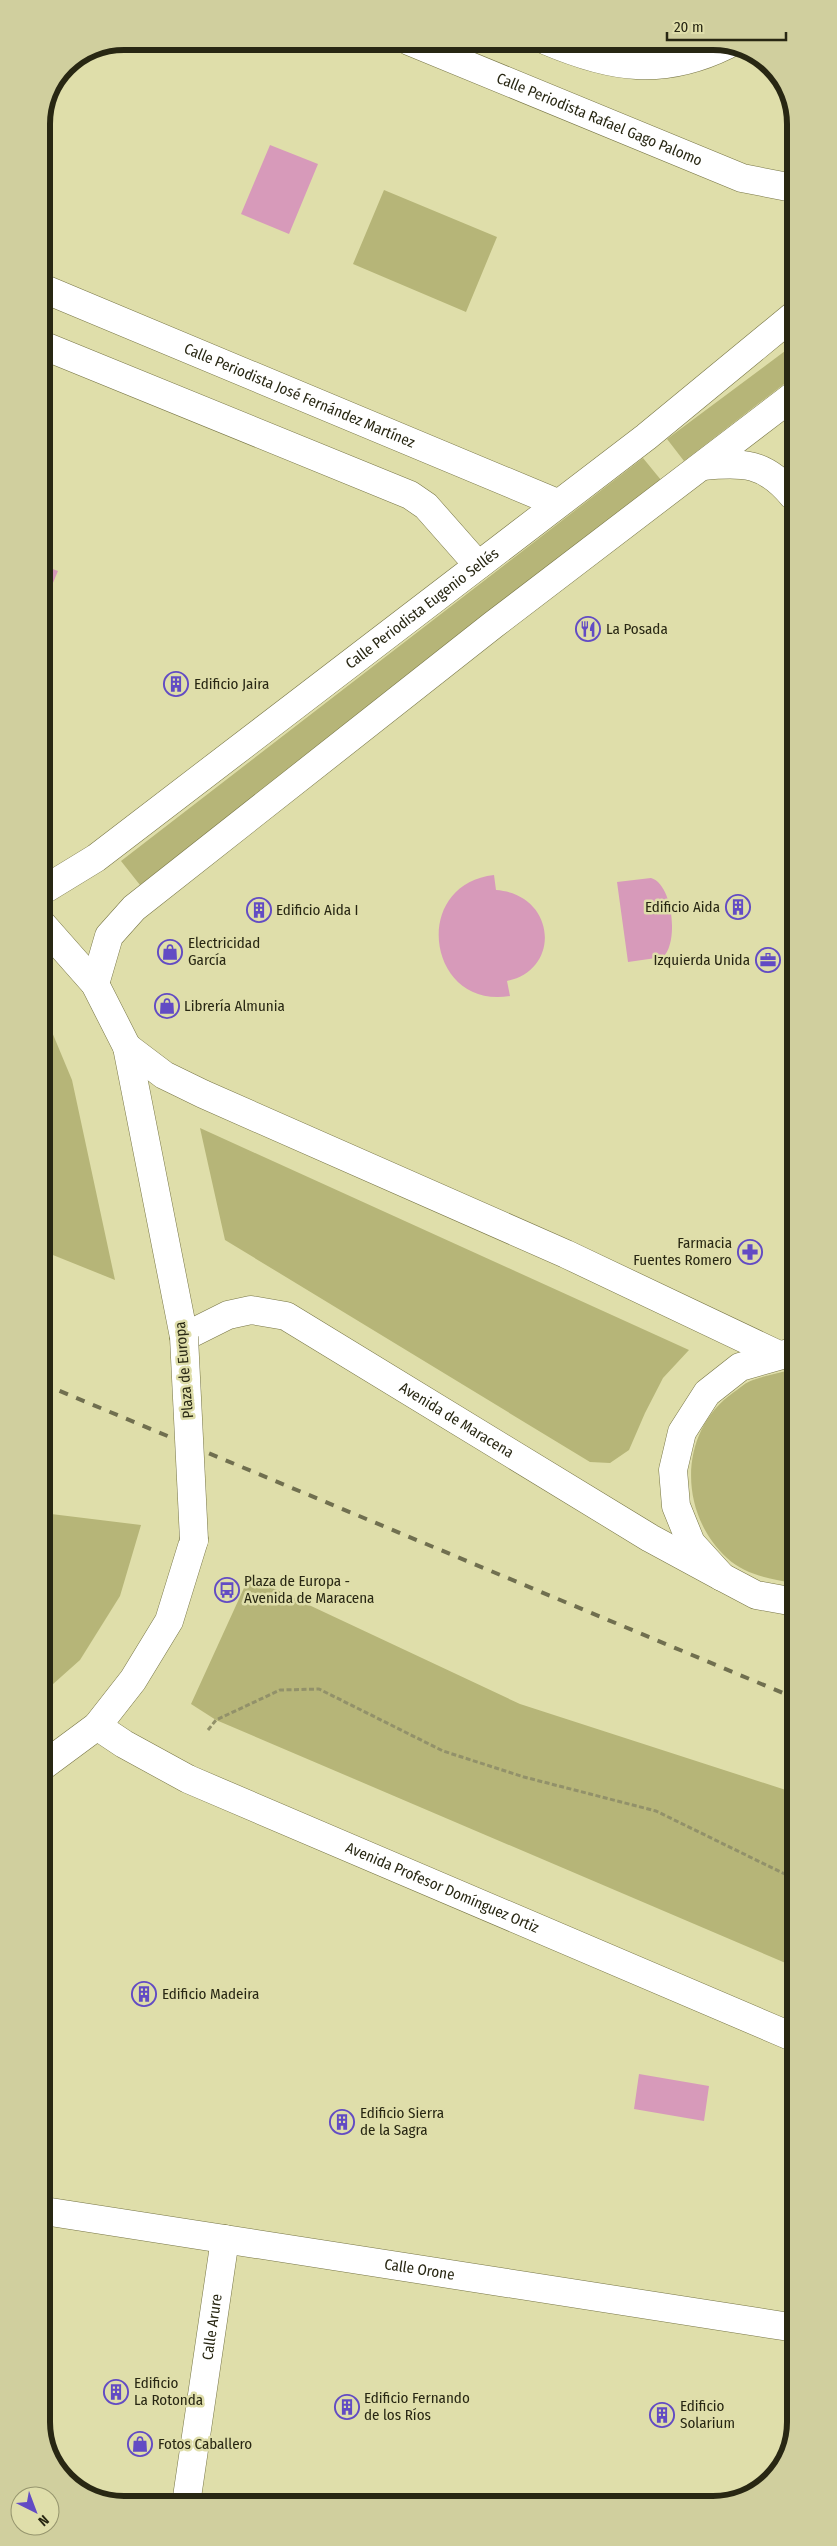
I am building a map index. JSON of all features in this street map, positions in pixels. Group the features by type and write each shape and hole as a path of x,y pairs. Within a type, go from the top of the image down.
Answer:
{"main road":[{"name":"Calle Periodista Rafael Gago Palomo","path":"431,50 742,178 787,187"},
{"path":"569,50 593,60 634,66 669,65 712,50"},
{"name":"Calle Periodista José Fernández Martínez","path":"50,291 557,504"},
{"name":"Calle Periodista Eugenio Sellés","path":"50,886 96,858 646,437 787,321"},
{"path":"50,348 410,495 426,506 478,565"},
{"path":"95,984 109,936 134,908 493,625 787,401"},
{"path":"702,466 737,462 769,473 787,490"},
{"name":"Plaza de Europa","path":"50,933 95,984 127,1047 184,1337 194,1540 169,1621 133,1680 97,1726 50,1761"},
{"path":"127,1047 164,1075 203,1094 787,1352"},
{"name":"Avenida de Maracena","path":"184,1337 228,1315 250,1310 286,1316 650,1538 756,1595"},
{"path":"722,1577 691,1543 676,1506 673,1470 682,1432 707,1393 740,1367 787,1354"},
{"path":"756,1595 787,1601"},
{"path":"756,1595 787,1615"},
{"name":"Avenida Profesor Domínguez Ortiz","path":"97,1726 124,1744 188,1778 787,2035"},
{"name":"Calle Orone","path":"50,2212 787,2327"},
{"name":"Calle Arure","path":"187,2496 225,2239"}],"path":[{"path":"208,1730 216,1720 280,1690 319,1689 443,1751 524,1777 656,1811 787,1875"}],"shaded area":[{"path":"270,145 318,164 289,234 241,214"},
{"path":"384,190 497,237 466,312 353,264"},
{"path":"787,349 787,382 684,461 667,439"},
{"path":"643,458 661,480 140,885 121,861"},
{"path":"50,568 58,571 50,590"},
{"path":"494,875 496,890 516,895 531,904 540,918 545,933 544,948 537,963 525,974 507,981 510,996 482,995 461,984 446,967 439,944 440,921 449,900 467,884"},
{"path":"651,878 664,891 669,902 672,927 671,940 668,950 663,957 628,962 617,882"},
{"path":"50,1027 72,1080 115,1280 50,1254"},
{"path":"200,1128 689,1350 663,1378 629,1450 610,1463 590,1462 225,1240"},
{"path":"787,1371 787,1582 767,1578 742,1569 727,1558 711,1540 700,1519 693,1496 691,1473 694,1450 702,1428 716,1408 734,1392 748,1382"},
{"path":"50,1514 141,1525 120,1596 80,1660 50,1687"},
{"path":"249,1577 520,1704 787,1790 787,1964 216,1720 191,1704"},
{"path":"639,2074 709,2086 704,2121 634,2109"}],"railway":[{"path":"50,1387 787,1695"}],"place":[{"name":"La Posada","path":"588,629"},
{"name":"Edificio Jaira","path":"176,684"},
{"name":"Edificio Aida","path":"738,907"},
{"name":"Edificio Aida I","path":"259,910"},
{"name":"Electricidad García","path":"170,952"},
{"name":"Izquierda Unida","path":"768,960"},
{"name":"Librería Almunia","path":"167,1006"},
{"name":"Farmacia Fuentes Romero","path":"750,1252"},
{"name":"Plaza de Europa - Avenida de Maracena","path":"227,1590"},
{"name":"Edificio Madeira","path":"144,1994"},
{"name":"Edificio Sierra de la Sagra","path":"342,2122"},
{"name":"Edificio La Rotonda","path":"116,2392"},
{"name":"Edificio Fernando de los Ríos","path":"347,2407"},
{"name":"Edificio Solarium","path":"662,2415"},
{"name":"Fotos Caballero","path":"140,2444"}]}
